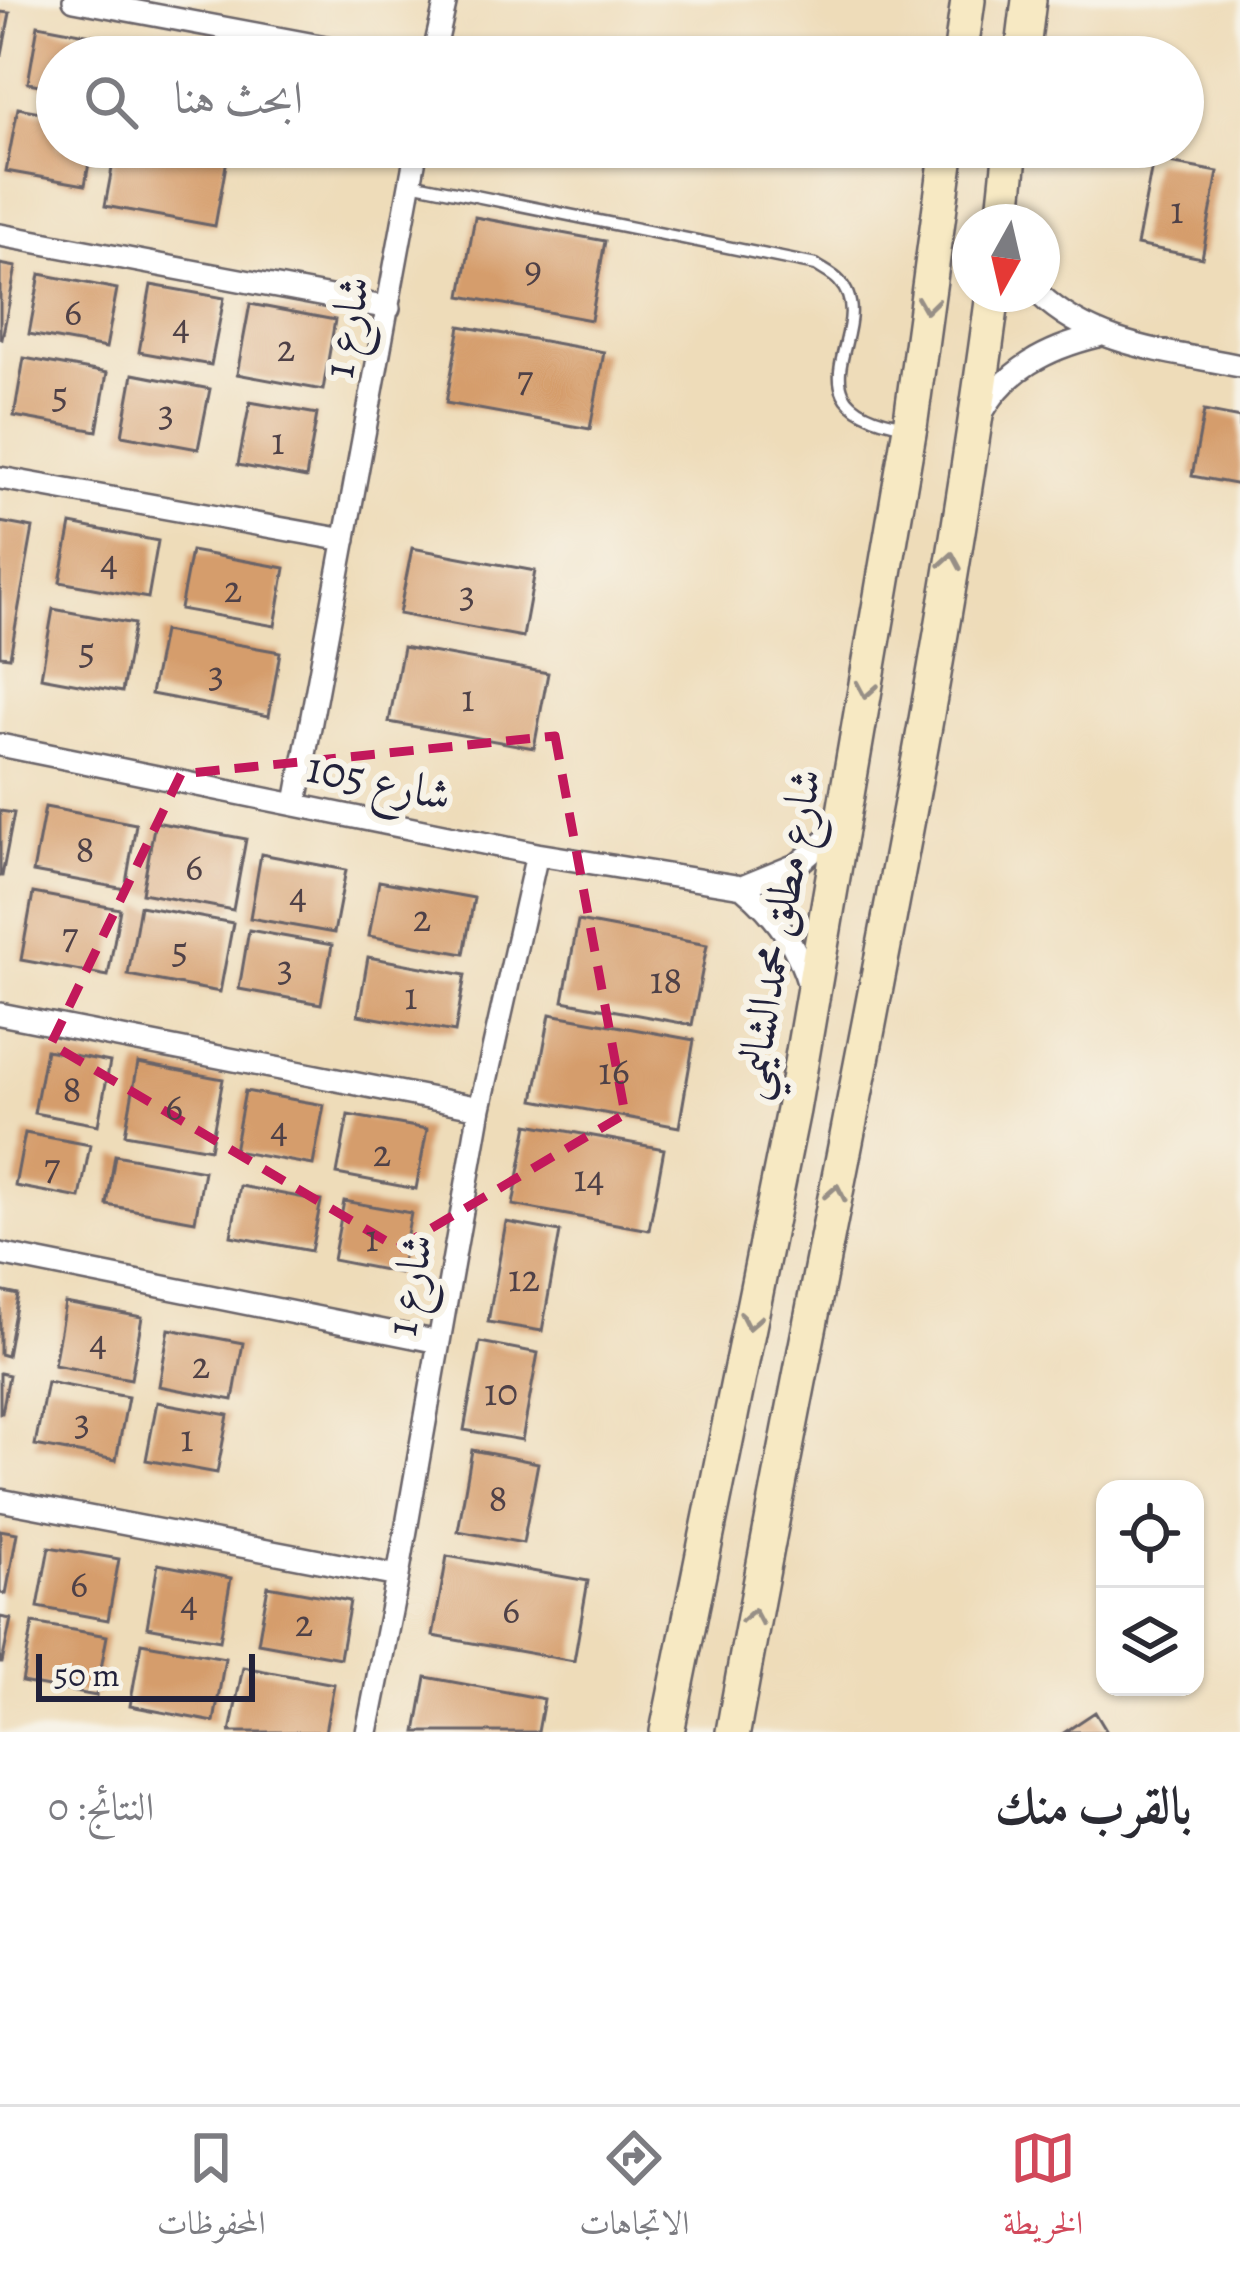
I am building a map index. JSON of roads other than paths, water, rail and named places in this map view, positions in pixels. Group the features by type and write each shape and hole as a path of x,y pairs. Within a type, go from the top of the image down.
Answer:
{"street":[{"path":"74,0 267,36"},
{"path":"438,36 446,0"},
{"path":"963,36 968,0"},
{"path":"1025,36 1029,0"},
{"name":"شارع 1","path":"296,803 414,168"},
{"name":"شارع مطلق محمدالشاليمي","path":"667,1732 793,1110 910,427 945,168"},
{"path":"1005,204 1009,168"},
{"path":"0,235 389,308"},
{"path":"733,1732 976,426 991,312"},
{"path":"1059,312 1098,336 1240,366"},
{"path":"976,426 1005,382 1032,360 1064,344 1098,336"},
{"path":"0,478 345,540"},
{"name":"شارع 105","path":"0,746 537,854 742,887"},
{"path":"812,996 788,935 768,908 742,887 798,864 842,825"},
{"name":"شارع 1","path":"367,1732 479,1108 537,854"},
{"path":"0,1014 479,1108"},
{"path":"793,1110 798,1137 774,1269 784,1291 794,1294 808,1292 819,1281"},
{"path":"0,1254 440,1342"},
{"path":"0,1500 398,1576"}],"lane":[{"path":"411,183 816,265 841,283 849,301 839,380 847,401 864,415 910,427"}]}
